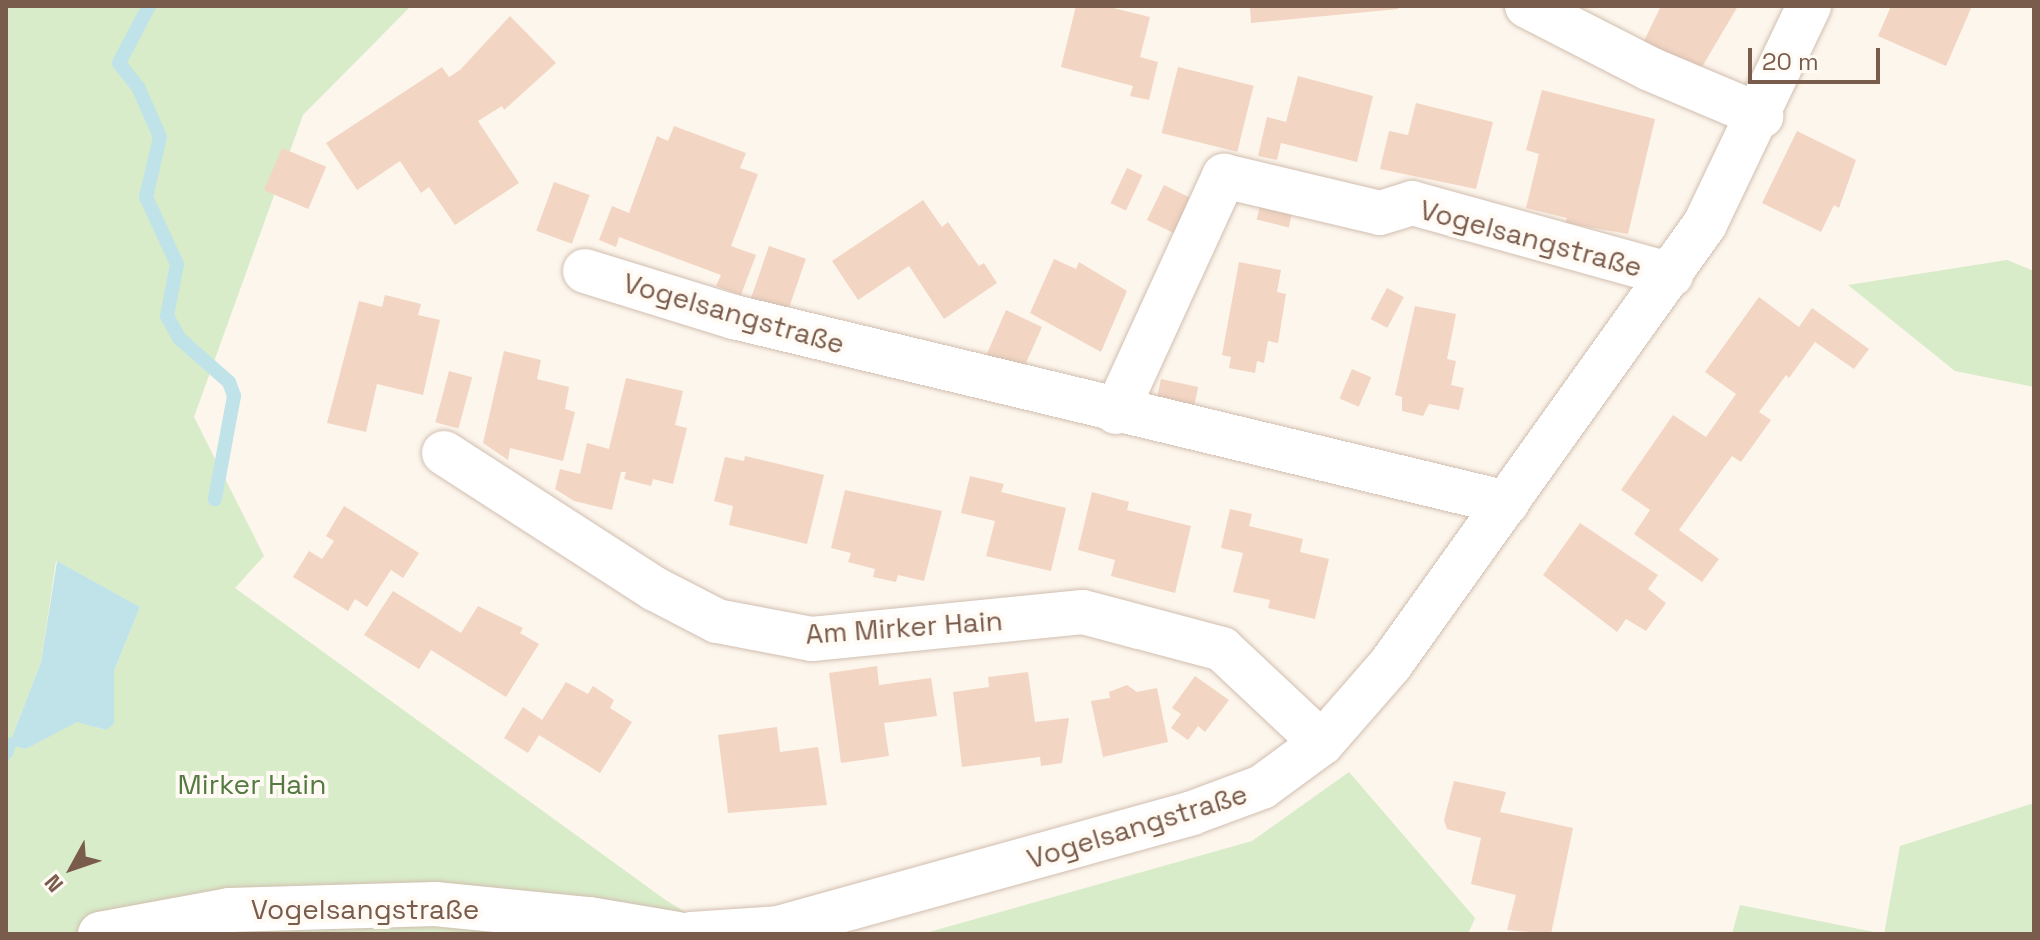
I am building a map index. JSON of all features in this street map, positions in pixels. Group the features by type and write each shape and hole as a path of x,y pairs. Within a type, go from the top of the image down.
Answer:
{"street":[{"path":"1527,6 1650,69 1761,116"},
{"name":"Vogelsangstraße","path":"691,934 778,928 1192,813 1262,787 1322,743 1390,665 1705,224 1761,116 1809,6"},
{"name":"Vogelsangstraße","path":"1116,412 1224,176 1380,213 1412,203 1671,275"},
{"name":"Vogelsangstraße","path":"585,271 734,317 1116,412 1507,503"},
{"name":"Am Mirker Hain","path":"444,453 655,589 717,621 812,639 1083,612 1222,649 1322,743"},
{"name":"Vogelsangstraße","path":"100,934 229,910 435,904 589,919 678,934"}],"green space":[{"name":"Mirker Hain","path":"6,6 411,6 303,115 194,417 264,556 235,588 667,901 721,934 6,934","holes":["56,561 140,607 114,671 114,724 105,730 77,721 26,749 9,745 41,662"]},
{"path":"2007,260 2034,271 2034,387 1955,371 1848,285"},
{"path":"1349,772 1475,918 1468,934 922,934 1252,841"},
{"path":"2034,803 2034,934 1884,934 1900,846"},
{"path":"1740,905 1884,934 1732,934"}],"water":[{"path":"57,561 140,607 114,671 114,724 106,730 77,722 26,749 9,745 41,662"}],"building":[{"path":"1076,6 1105,6 1150,17 1140,57 1158,62 1149,100 1130,96 1133,86 1061,67"},
{"path":"1250,6 1398,6 1398,9 1251,23"},
{"path":"1661,6 1738,6 1696,77 1642,45"},
{"path":"1891,6 1972,6 1946,66 1878,36"},
{"path":"510,16 556,63 504,110 502,106 478,121 519,183 455,225 429,187 421,193 400,161 357,190 326,143 442,67 449,77 460,70"},
{"path":"1178,67 1254,86 1237,152 1162,133"},
{"path":"1298,76 1373,96 1357,162 1281,143 1277,160 1258,156 1267,117 1286,122"},
{"path":"1542,90 1655,119 1628,234 1565,223 1567,218 1526,208 1539,154 1526,150"},
{"path":"1416,103 1493,122 1476,189 1380,169 1389,131 1408,135"},
{"path":"674,126 746,153 740,168 758,174 731,246 756,255 741,295 716,286 721,275 619,237 616,247 599,240 612,206 629,213 657,136 668,141"},
{"path":"1797,131 1856,160 1839,208 1834,205 1821,232 1762,203"},
{"path":"282,148 326,167 308,209 264,190"},
{"path":"1127,168 1142,175 1126,211 1111,203"},
{"path":"554,182 590,195 572,244 536,231"},
{"path":"1164,185 1197,201 1180,236 1147,220"},
{"path":"923,200 942,227 948,222 979,266 984,263 997,283 944,319 909,266 858,300 832,261"},
{"path":"1261,202 1293,210 1289,227 1257,219"},
{"path":"769,246 806,259 787,314 750,302"},
{"path":"1054,259 1076,269 1079,262 1127,291 1101,352 1030,313"},
{"path":"1239,262 1281,270 1277,292 1286,294 1278,343 1268,341 1264,363 1257,361 1255,373 1229,368 1231,357 1222,355"},
{"path":"1387,288 1404,297 1387,328 1371,319"},
{"path":"385,295 421,304 418,315 440,320 423,395 377,384 366,432 327,423 359,301 382,307"},
{"path":"1759,297 1799,327 1812,308 1869,349 1854,369 1815,342 1759,412 1771,420 1741,462 1732,456 1679,530 1719,559 1702,582 1634,534 1650,510 1621,490 1673,415 1706,437 1736,394 1705,372"},
{"path":"1415,306 1456,314 1447,359 1456,361 1451,385 1464,388 1459,410 1429,404 1423,416 1402,411 1402,397 1395,395"},
{"path":"1006,310 1042,327 1025,365 986,356"},
{"path":"504,351 541,360 537,379 569,387 565,409 575,412 563,461 510,448 508,460 483,443"},
{"path":"1352,369 1371,377 1359,407 1339,398"},
{"path":"449,371 472,377 458,428 435,422"},
{"path":"626,378 683,391 675,425 687,428 673,484 653,479 651,486 624,479 626,472 621,472 612,510 574,501 555,489 560,469 580,474 587,443 609,449"},
{"path":"1161,379 1198,387 1194,405 1157,398"},
{"path":"745,456 824,475 807,544 729,525 733,506 714,501 725,457 744,461"},
{"path":"970,476 1004,484 1001,492 1066,508 1051,571 986,556 995,521 961,513"},
{"path":"845,490 942,511 924,581 898,575 896,582 873,577 875,569 848,562 851,553 831,548"},
{"path":"1092,492 1129,502 1127,510 1191,526 1175,593 1111,576 1115,560 1078,550"},
{"path":"344,506 419,553 403,578 391,570 367,607 355,599 348,611 293,577 309,551 322,559 334,541 326,536"},
{"path":"1230,509 1252,514 1249,526 1303,539 1300,552 1329,559 1315,619 1268,608 1270,600 1233,592 1243,553 1221,548"},
{"path":"1580,523 1658,575 1648,589 1666,603 1646,631 1626,619 1617,632 1543,575"},
{"path":"393,591 461,633 478,606 523,628 520,633 539,644 506,697 431,650 419,669 364,635"},
{"path":"877,666 879,685 931,678 937,716 884,723 889,756 841,763 829,673"},
{"path":"1028,672 1035,722 1069,718 1062,763 1041,766 1040,757 962,767 953,692 989,687 988,677"},
{"path":"1195,676 1229,700 1205,732 1198,726 1188,740 1171,728 1181,714 1172,708"},
{"path":"566,682 588,694 593,686 614,700 610,708 632,722 600,773 539,735 528,753 504,738 523,707 542,720"},
{"path":"1127,685 1137,692 1157,688 1168,742 1103,757 1091,701 1110,698 1109,692"},
{"path":"777,727 780,752 818,747 827,805 728,813 718,735"},
{"path":"1454,781 1506,792 1500,812 1573,828 1551,934 1507,930 1516,895 1471,884 1481,838 1447,829 1444,820"}],"waterway":[{"path":"149,6 119,63 139,89 160,137 146,197 177,264 167,316 180,339 229,382 234,396 215,499"},
{"path":"6,753 9,745"}]}
